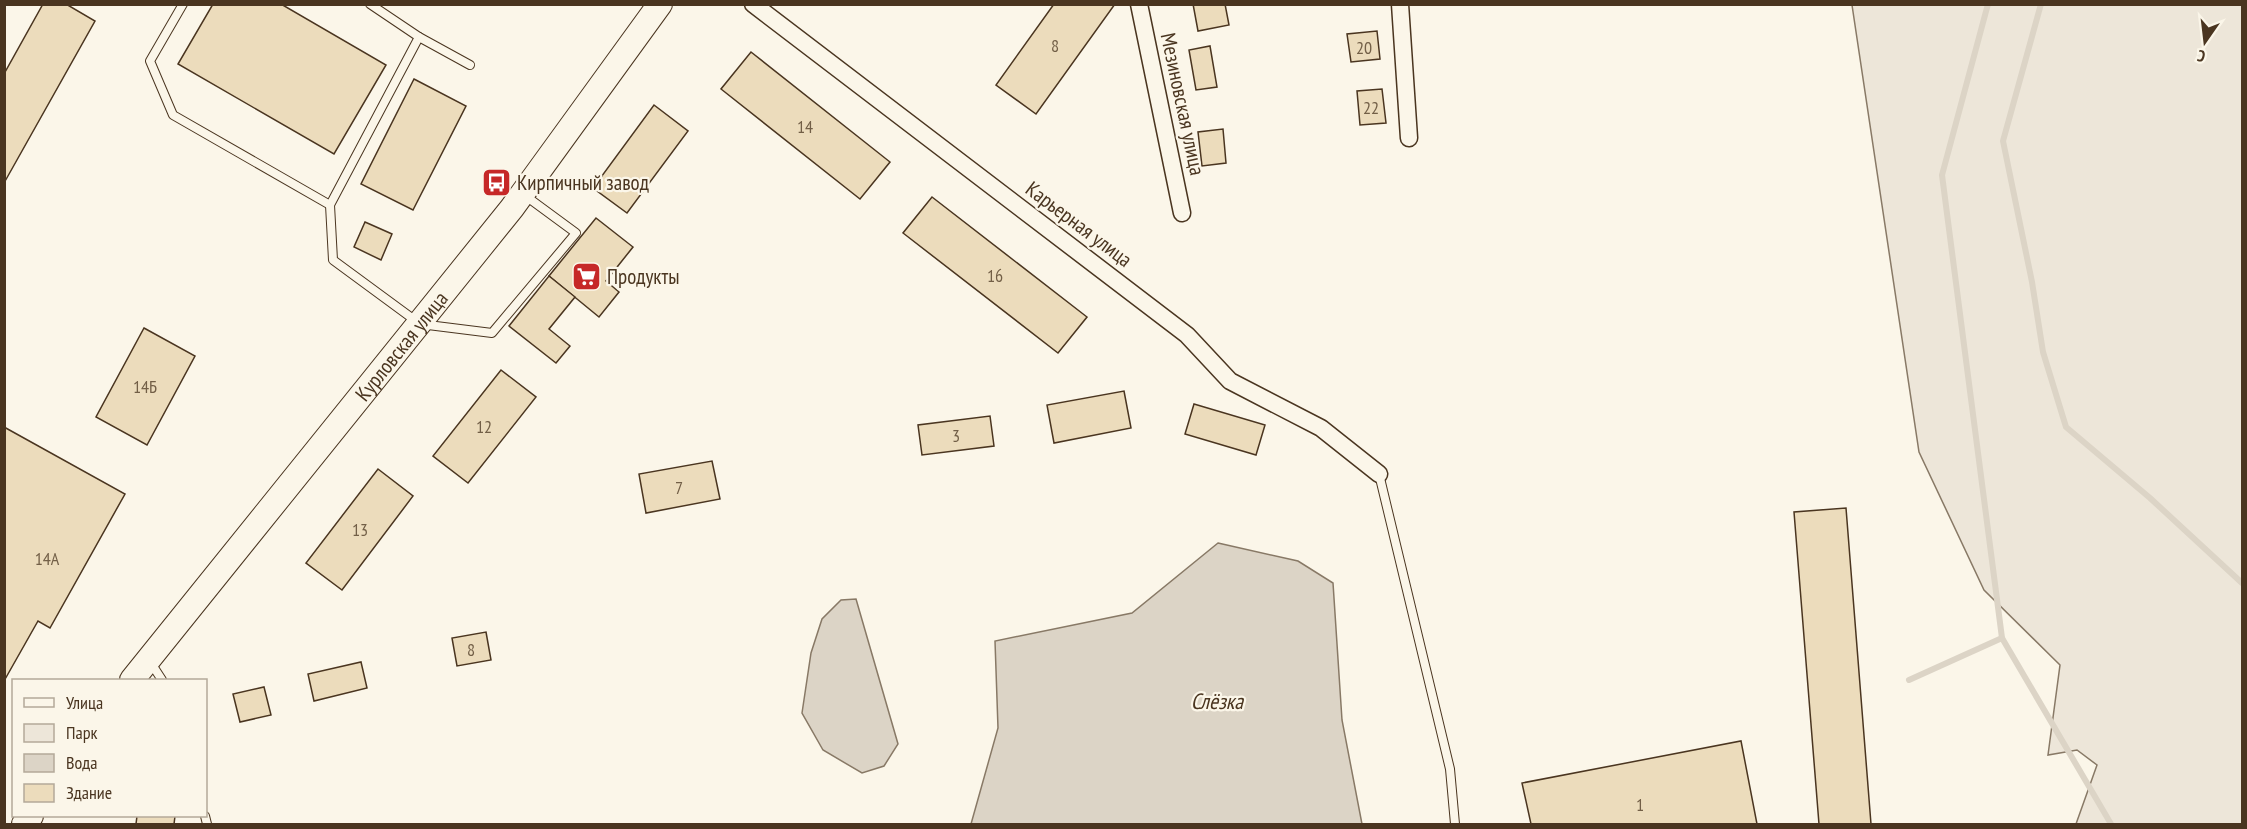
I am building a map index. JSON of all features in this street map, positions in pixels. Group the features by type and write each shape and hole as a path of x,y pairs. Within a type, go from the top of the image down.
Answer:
{"main road":[{"name":"Курловская улица","path":"133,679 523,193 660,4"}],"street":[{"name":"Карьерная улица","path":"753,4 1188,335 1230,381 1321,429 1379,474"},
{"name":"Мезиновская улица","path":"1139,4 1182,213"},
{"path":"1400,4 1409,138"}],"lane":[{"path":"183,4 150,61 172,115 330,205"},
{"path":"370,4 419,37 470,64"},
{"path":"419,37 330,205 333,260 420,324 492,333 576,232 523,193"},
{"path":"1379,474 1450,770 1455,825"},
{"path":"148,659 161,679"}],"green space":[{"path":"1852,5 2242,5 2242,824 2076,824 2097,765 2077,750 2048,755 2060,665 1984,590 1919,452"}],"water":[{"name":"Слёзка","path":"1218,543 1298,561 1333,583 1342,720 1362,824 971,824 998,728 995,641 1132,613"},
{"path":"856,599 898,744 884,766 862,773 823,750 802,713 811,653 822,619 841,600"}],"building":[{"path":"43,4 66,4 95,21 4,183 4,74"},
{"path":"213,4 281,4 386,65 334,154 178,64"},
{"path":"1054,4 1115,4 1036,114 996,85"},
{"path":"1193,4 1225,4 1229,25 1198,31"},
{"path":"1377,31 1380,59 1351,62 1347,34"},
{"path":"1210,46 1217,87 1196,90 1189,50"},
{"path":"751,52 890,162 860,199 721,89"},
{"path":"414,79 466,106 413,210 361,184"},
{"path":"1382,89 1386,123 1360,125 1357,91"},
{"path":"654,105 688,131 627,213 593,188"},
{"path":"1223,129 1226,163 1202,166 1198,132"},
{"path":"932,197 1087,317 1058,353 903,233"},
{"path":"596,218 633,247 606,281 619,292 599,317 549,276"},
{"path":"365,222 392,234 381,260 354,247"},
{"path":"549,276 575,297 549,329 570,346 556,363 509,326"},
{"path":"144,328 195,356 147,445 96,417"},
{"path":"501,370 536,397 468,483 433,456"},
{"path":"1124,391 1131,428 1054,443 1047,405"},
{"path":"1194,404 1265,425 1256,455 1185,434"},
{"path":"990,416 994,446 922,455 918,425"},
{"path":"4,427 125,494 50,628 38,621 4,681"},
{"path":"712,461 720,499 646,513 639,474"},
{"path":"378,469 413,496 342,590 306,563"},
{"path":"1846,508 1871,824 1819,824 1794,512"},
{"path":"486,632 491,660 457,666 452,638"},
{"path":"361,662 367,688 314,701 308,674"},
{"path":"264,687 271,715 240,722 233,694"},
{"path":"1741,741 1757,824 1531,824 1522,783"},
{"path":"137,817 175,817 174,824 136,824"}],"waterway":[{"path":"1988,4 1942,175 2002,638 2111,824"},
{"path":"2041,4 2003,141 2032,282 2043,352 2066,427 2150,498 2242,583"},
{"path":"1909,680 2002,638"}],"place":[{"name":"Кирпичный завод","path":"496,182"},
{"name":"Продукты","path":"586,276"}]}
